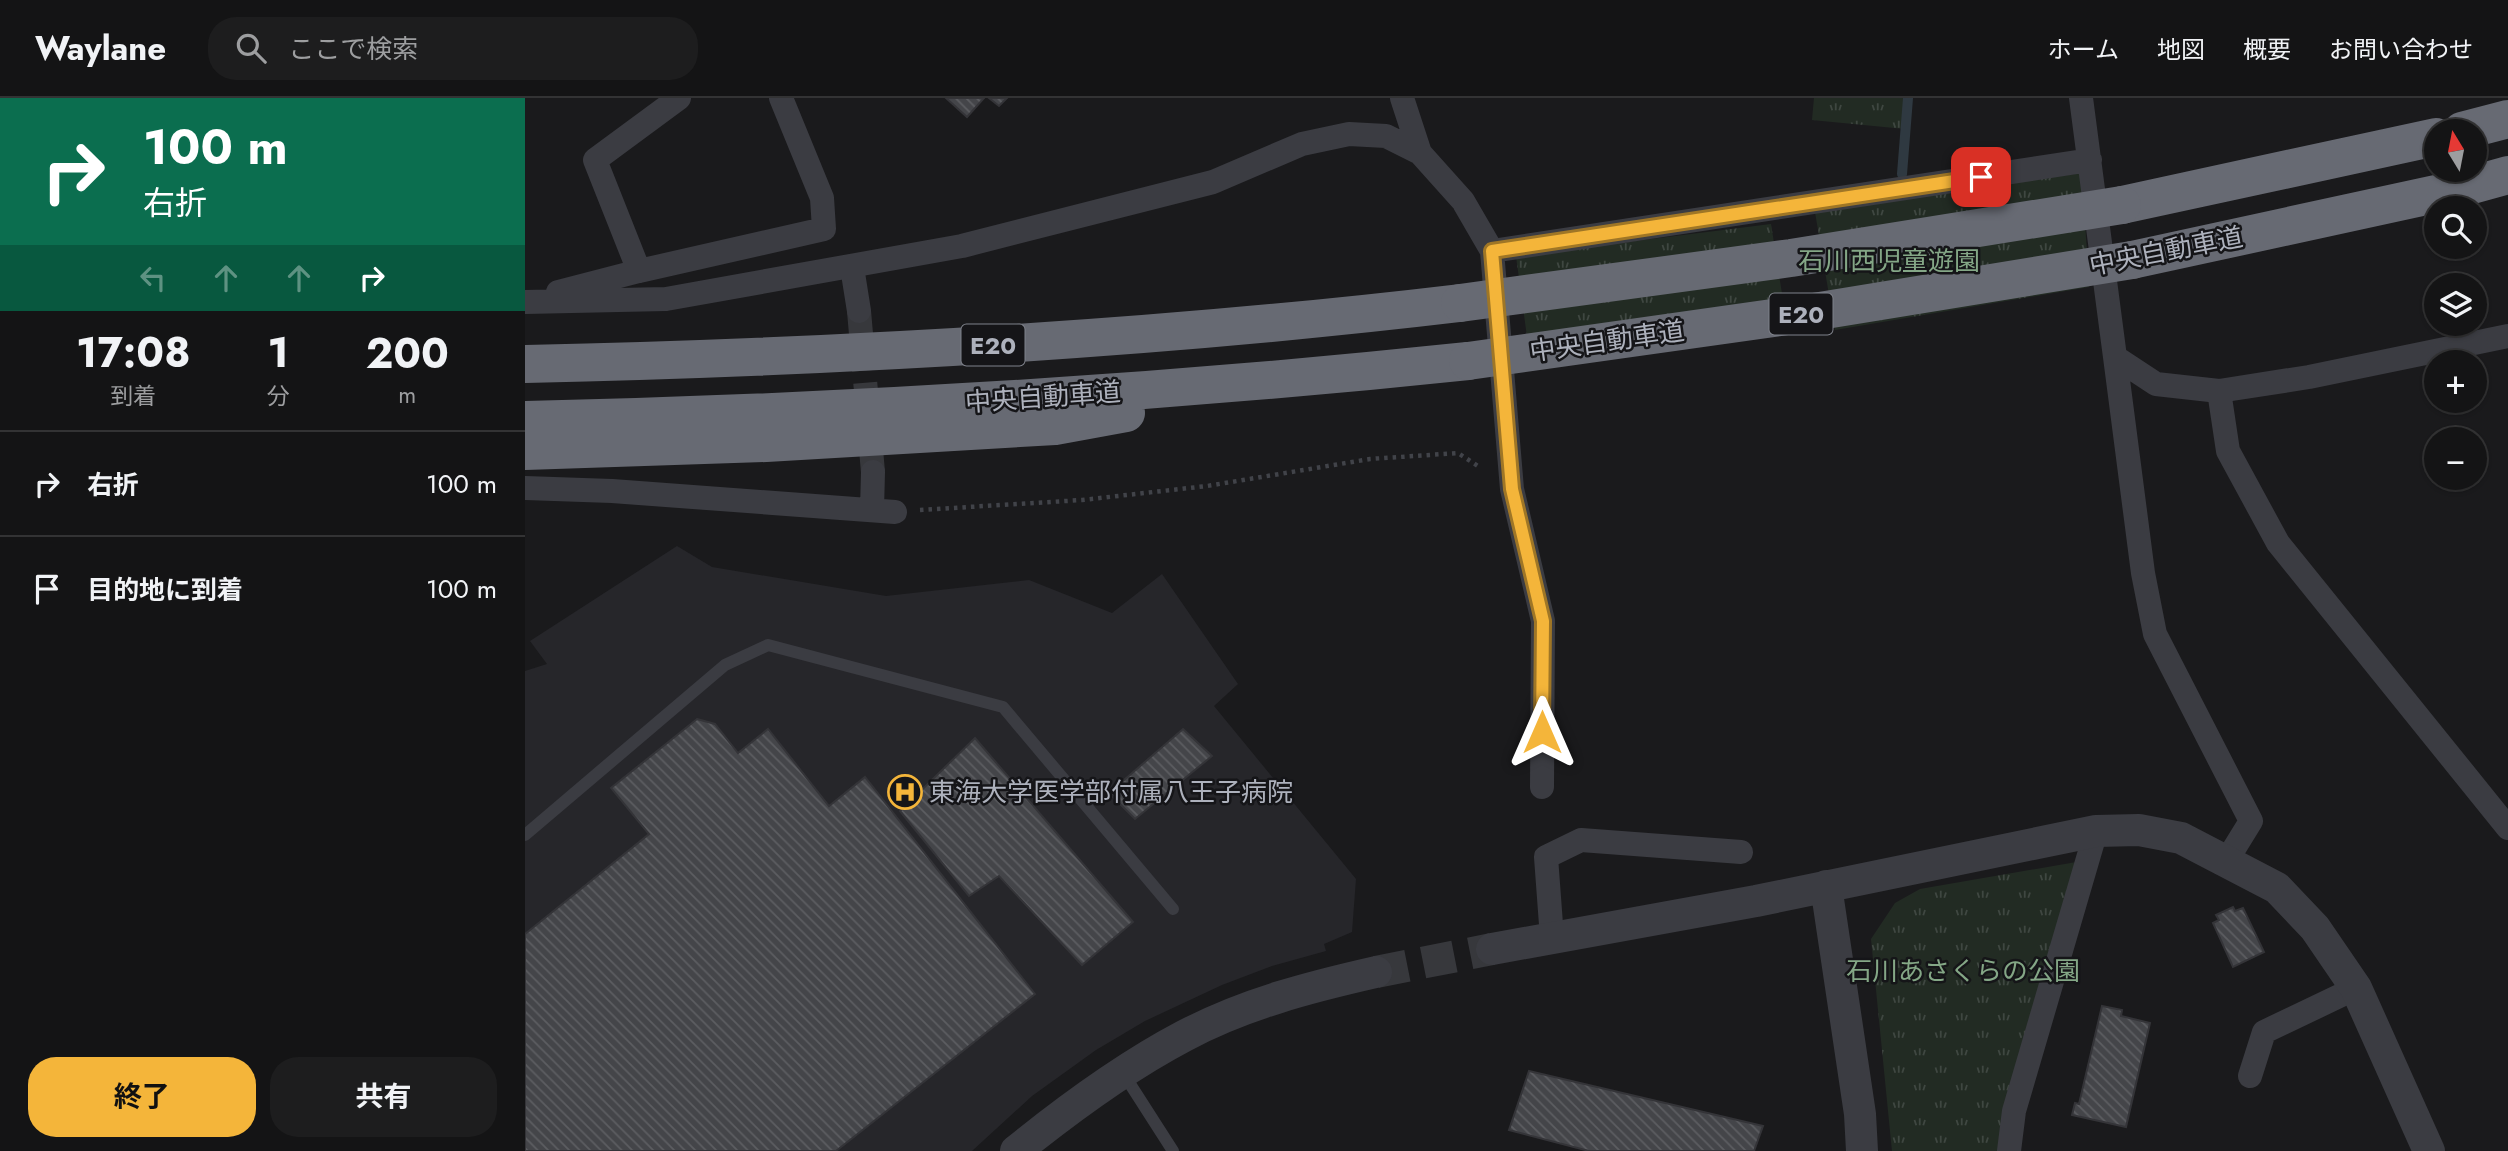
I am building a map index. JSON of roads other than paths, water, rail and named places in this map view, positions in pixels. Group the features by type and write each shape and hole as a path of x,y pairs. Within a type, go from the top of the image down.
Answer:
{"highway":[{"path":"2487,124 2508,119"},
{"name":"中央自動車道","path":"525,364 757,357 1046,342 1295,323 1791,258 2122,205 2424,140"},
{"name":"中央自動車道","path":"525,421 777,413 1053,397 1321,376 1468,361 1801,314 2132,260 2454,190 2508,175"},
{"path":"525,451 766,443 1055,426 1321,376"}],"street":[{"path":"639,271 595,160 680,98"},
{"path":"525,302 639,271 824,229 822,198 781,98"},
{"path":"1402,98 1420,153"},
{"path":"2081,98 2143,573 2155,634 2251,821 2227,860"},
{"path":"525,302 666,299 962,246 1213,182 1303,144 1349,134 1386,136 1420,153 1464,201 1492,251 1512,489 1543,621 1542,788"},
{"path":"1492,251 2089,160"},
{"path":"852,267 859,311"},
{"path":"2115,357 2155,384 2218,391 2309,377 2508,336"},
{"path":"2218,391 2228,451 2279,543 2508,828"},
{"path":"525,488 612,491 884,511 873,472"},
{"path":"1492,949 1826,886 2096,831 2139,830 2181,838 2277,888 2315,928 2355,988 2429,1151"},
{"path":"2008,1151 2014,1111 2096,831"},
{"path":"1552,938 1546,857 1581,841 1741,852"},
{"path":"1826,886 1860,1114 1862,1151"},
{"path":"1016,1151 1123,1073 1184,1035 1244,1009 1305,988 1376,972"},
{"path":"2250,1076 2264,1032 2355,988"}],"lane":[{"path":"525,835 725,665 768,645 1003,707 1173,909"},
{"path":"1123,1073 1173,1151"}],"waterway":[{"path":"1902,174 1908,98"}],"tunnel":[{"path":"859,311 873,472"},
{"path":"1376,972 1492,949"}],"place":[{"name":"東海大学医学部付属八王子病院","path":"905,792"}],"park label":[{"name":"石川西児童遊園","path":"1889,261"},
{"name":"石川あさくらの公園","path":"1963,971"}]}
